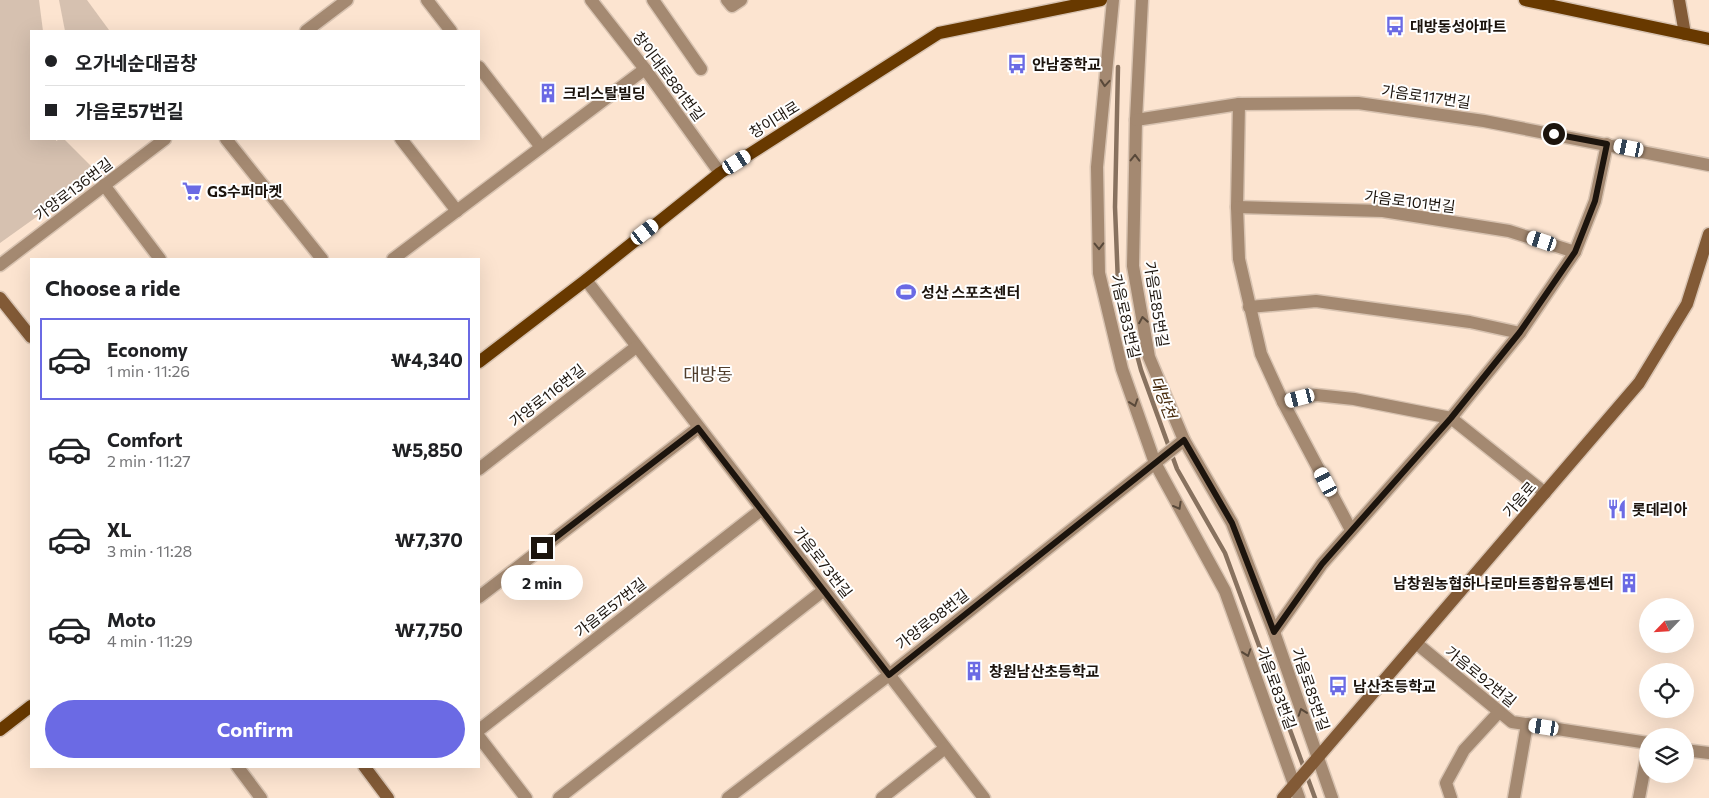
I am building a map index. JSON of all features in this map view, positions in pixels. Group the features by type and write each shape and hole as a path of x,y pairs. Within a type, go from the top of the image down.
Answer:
{"main road":[{"name":"창이대로","path":"480,361 720,173 940,33 1101,0"},
{"path":"1525,0 1709,39"},
{"path":"0,730 30,707"}],"street":[{"path":"311,30 347,0"},
{"path":"427,0 450,30"},
{"name":"창이대로881번길","path":"591,0 720,173"},
{"path":"653,0 701,69"},
{"path":"727,0 732,6 741,0"},
{"name":"가음로83번길","path":"1113,0 1098,167 1099,272 1122,369 1155,463 1225,591 1296,783 1299,798"},
{"name":"가음로85번길","path":"1142,0 1136,120 1133,266 1150,358 1184,440 1232,523 1274,632 1316,760 1332,798"},
{"path":"1679,0 1685,34"},
{"path":"480,68 541,147"},
{"path":"394,258 645,70"},
{"name":"가음로117번길","path":"1136,120 1239,104 1358,103 1484,121 1709,164"},
{"path":"1239,104 1237,207 1239,259 1261,354 1283,402 1352,530"},
{"name":"가양로136번길","path":"0,265 164,140"},
{"path":"227,140 321,258"},
{"path":"401,140 457,211"},
{"path":"1274,632 1322,564 1451,418 1520,332 1575,252 1595,201 1607,144"},
{"path":"104,185 159,258"},
{"name":"가음로101번길","path":"1237,207 1383,211 1509,230 1575,252"},
{"name":"가음로","path":"1296,783 1639,383 1687,304 1709,237"},
{"name":"가음로73번길","path":"586,280 984,798"},
{"path":"0,298 30,336"},
{"path":"1249,307 1316,301 1470,322 1520,332"},
{"name":"가양로116번길","path":"480,468 636,347"},
{"path":"1283,402 1316,394 1354,399 1451,418 1545,493"},
{"path":"480,595 698,428"},
{"name":"가양로98번길","path":"728,798 889,675 1184,440"},
{"name":"가음로57번길","path":"480,729 761,510"},
{"path":"559,798 824,590"},
{"name":"가음로92번길","path":"1416,644 1512,722 1639,743"},
{"path":"1451,798 1446,783 1464,750 1500,712"},
{"path":"1514,798 1526,724"},
{"path":"480,738 526,798"},
{"path":"882,798 945,748"},
{"path":"1694,751 1709,753"},
{"path":"238,768 261,798"},
{"path":"366,768 388,798"},
{"path":"1283,798 1296,783"},
{"path":"1639,798 1642,783"}],"shaded area":[{"path":"0,0 39,0 43,30 30,30 30,140 65,140 98,173 0,243"},
{"path":"59,0 87,0 109,30 65,30"}],"waterway":[{"name":"대방천","path":"1118,67 1115,207 1118,284 1141,370 1177,469 1225,553 1315,798"}],"place":[{"name":"대방동성아파트","path":"1395,26"},
{"name":"안남중학교","path":"1017,64"},
{"name":"크리스탈빌딩","path":"548,93"},
{"name":"GS수퍼마켓","path":"192,191"},
{"name":"성산 스포츠센터","path":"906,292"},
{"name":"롯데리아","path":"1617,509"},
{"name":"남창원농협하나로마트종합유통센터","path":"1629,583"},
{"name":"창원남산초등학교","path":"974,671"},
{"name":"남산초등학교","path":"1338,686"}],"district":[{"name":"대방동","path":"708,374"}],"route":[{"path":"542,548 698,428 889,675 1184,440 1232,523 1274,632 1322,564 1451,418 1520,332 1575,252 1595,201 1607,144 1554,134"}]}
